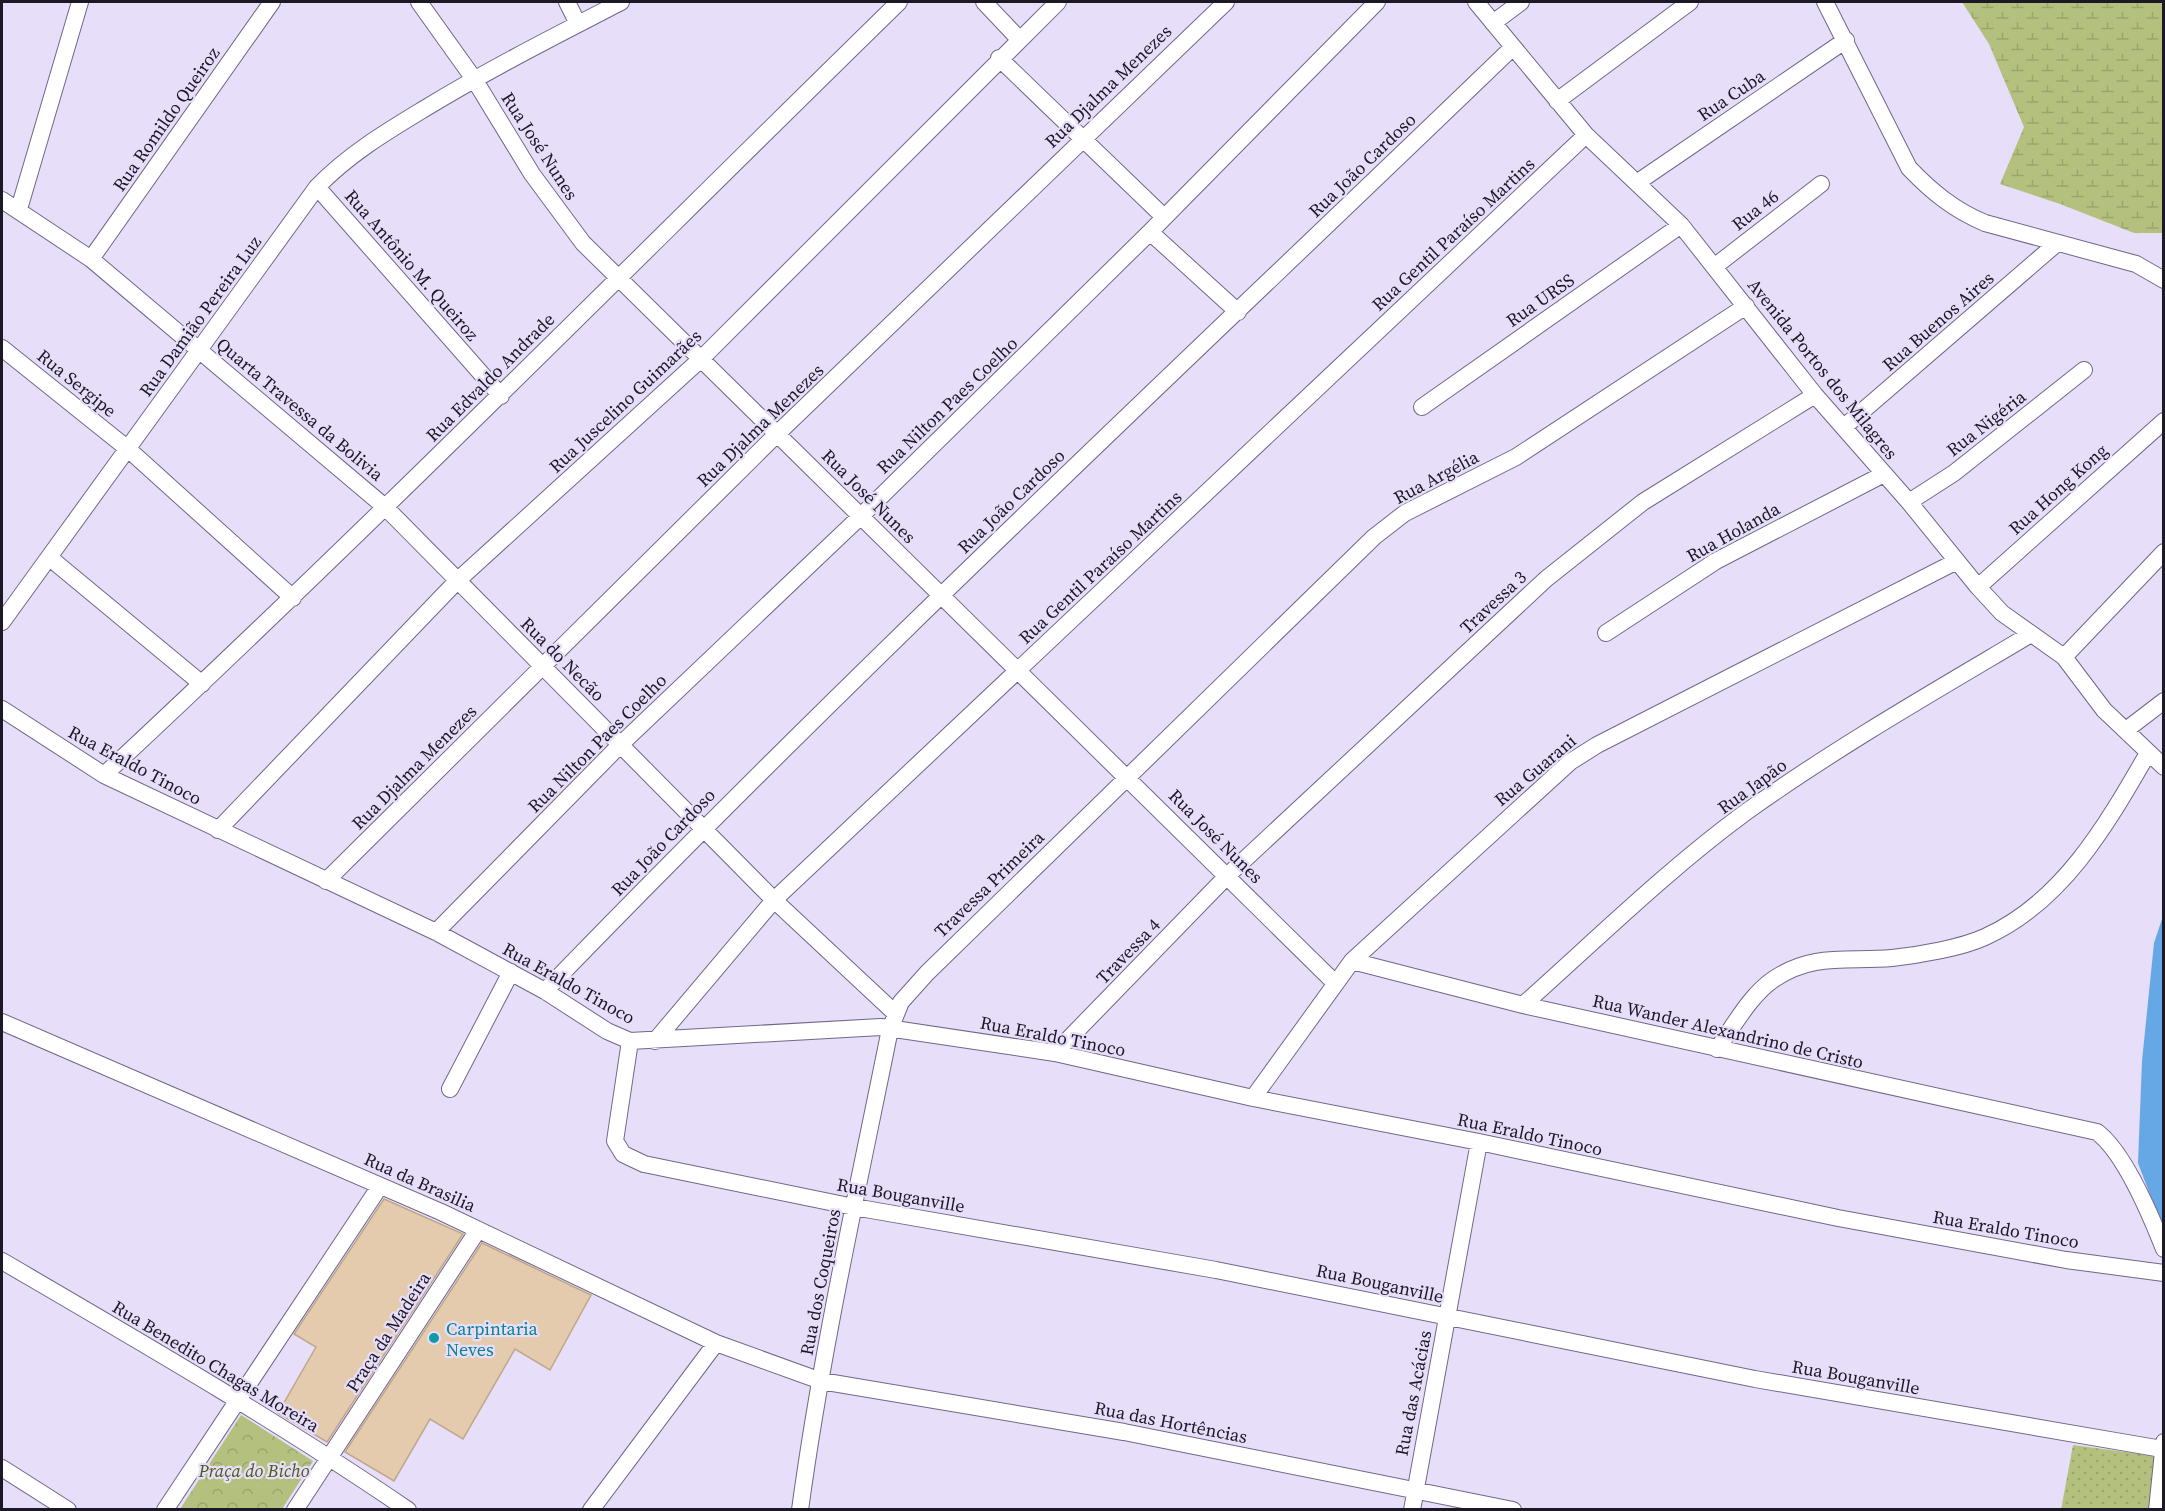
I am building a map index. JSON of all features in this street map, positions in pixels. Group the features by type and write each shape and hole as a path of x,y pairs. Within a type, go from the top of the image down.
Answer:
{"street":[{"path":"18,209 80,2"},
{"name":"Rua Romildo Queiroz","path":"91,259 272,2"},
{"name":"Rua José Nunes","path":"419,2 474,79 561,215 617,278 862,515 940,595 1020,669 1334,982"},
{"path":"567,2 578,24"},
{"name":"Rua Damião Pereira Luz","path":"2,622 317,187 343,161 474,79 621,2"},
{"name":"Rua Edvaldo Andrade","path":"104,775 293,598 501,396 617,278 899,2"},
{"path":"984,2 1019,39"},
{"name":"Rua Juscelino Guimarães","path":"218,830 458,581 702,358 999,58 1058,2"},
{"name":"Rua Djalma Menezes","path":"326,881 778,433 1082,137 1226,2"},
{"name":"Rua Nilton Paes Coelho","path":"436,932 620,745 862,515 1150,232 1377,2"},
{"name":"Avenida Portos dos Milagres","path":"1476,2 1586,135 1681,225 1815,395 2002,613 2064,657 2094,699 2163,767"},
{"path":"1493,23 1521,2"},
{"path":"1557,101 1690,2"},
{"path":"1825,2 1909,168 1927,187 1963,214 2056,244 2136,264 2163,280"},
{"name":"Rua Cuba","path":"1638,182 1846,40"},
{"name":"Rua João Cardoso","path":"545,991 702,828 940,595 1512,48"},
{"path":"999,58 1164,218"},
{"name":"Rua Gentil Paraíso Martins","path":"655,1041 774,900 1586,135"},
{"name":"Rua 46","path":"1714,267 1821,184"},
{"name":"Rua Antônio M. Queiroz","path":"317,187 501,396"},
{"name":"Quarta Travessa da Bolivia","path":"2,200 91,259 385,507"},
{"name":"Rua URSS","path":"1422,407 1681,225"},
{"path":"1150,232 1238,312"},
{"name":"Rua Buenos Aires","path":"1844,427 2056,244"},
{"name":"Rua Argélia","path":"1127,776 1374,537 1405,513 1516,457 1746,306"},
{"name":"Rua Sergipe","path":"2,348 128,449 293,598"},
{"name":"Rua Nigéria","path":"1909,502 1953,473 2084,370"},
{"name":"Travessa 3","path":"1228,875 1546,579 1602,533 1643,502 1815,395"},
{"name":"Rua Hong Kong","path":"1978,586 2163,421"},
{"name":"Rua Holanda","path":"1606,633 1716,561 1884,474"},
{"name":"Rua do Necão","path":"385,507 893,1021"},
{"path":"2064,657 2163,552"},
{"path":"50,558 202,684"},
{"name":"Rua Guarani","path":"1253,1098 1334,982 1352,961 1548,781 1582,753 1956,561"},
{"name":"Rua Japão","path":"1523,1005 1744,814 1838,750 2031,634"},
{"path":"2126,730 2163,701"},
{"name":"Rua Eraldo Tinoco","path":"2,708 104,775 436,932 545,991 607,1031 630,1041 866,1028 893,1021 1055,1053 1253,1098 1479,1142 1838,1218 2066,1260 2163,1273"},
{"path":"1718,1050 1758,993 1774,979 1794,968 1841,957 1893,958 1974,941 2024,914 2049,894 2086,852 2119,803 2148,753"},
{"name":"Travessa Primeira","path":"893,1021 927,973 1127,776"},
{"name":"Travessa 4","path":"1055,1053 1228,875"},
{"name":"Rua Wander Alexandrino de Cristo","path":"1352,961 1523,1005 1718,1050 2097,1132 2108,1140 2139,1192 2163,1249"},
{"path":"450,1089 511,972"},
{"name":"Rua dos Coqueiros","path":"800,1509 820,1381 893,1021"},
{"name":"Rua da Brasilia","path":"2,1022 478,1230 716,1343 820,1381"},
{"name":"Rua Bouganville","path":"630,1041 616,1145 631,1160 854,1207 1216,1270 1834,1394 2163,1445"},
{"name":"Rua das Acácias","path":"1412,1509 1479,1142"},
{"path":"165,1509 380,1186"},
{"name":"Praça da Madeira","path":"295,1509 478,1230"},
{"name":"Rua Benedito Chagas Moreira","path":"2,1261 330,1456 408,1509"},
{"path":"591,1509 716,1343"},
{"name":"Rua das Hortências","path":"820,1381 1124,1432 1415,1492 1513,1509"},
{"path":"2157,1509 2163,1445"},
{"path":"2,1468 68,1509"}],"green space":[{"path":"1962,2 2163,2 2163,233 2134,233 2060,204 2000,184 2024,127 1989,44"},
{"name":"Praça do Bicho","path":"241,1415 313,1461 282,1509 180,1509"},
{"path":"2073,1445 2163,1457 2163,1509 2061,1510"}],"water":[{"path":"2163,916 2163,1229 2138,1163 2142,1061 2154,943"}],"building":[{"path":"384,1199 463,1234 327,1442 278,1413 316,1347 294,1334"},
{"path":"482,1243 591,1295 550,1370 515,1349 463,1439 430,1419 394,1481 345,1452"}],"place":[{"name":"Carpintaria Neves","path":"434,1338"}]}
